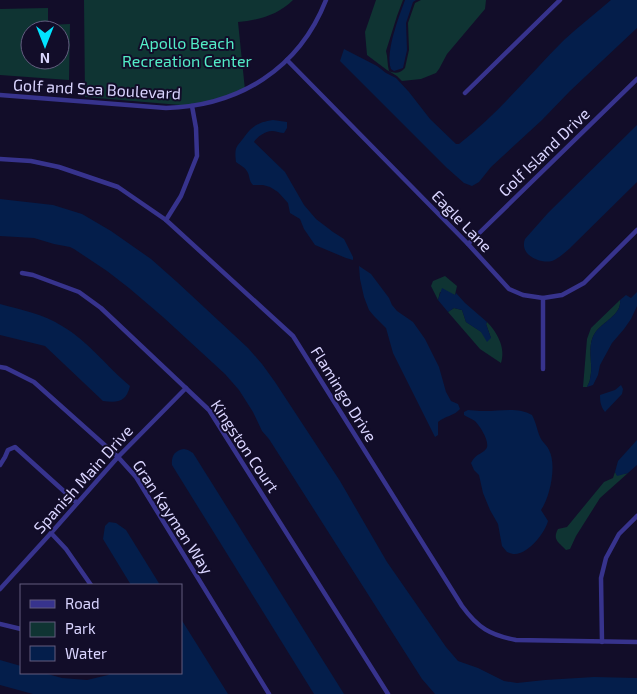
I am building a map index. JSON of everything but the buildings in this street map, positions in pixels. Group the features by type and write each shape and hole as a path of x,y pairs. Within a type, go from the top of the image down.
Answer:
{"street":[{"name":"Golf and Sea Boulevard","path":"0,95 166,108 211,103 254,86 287,60 307,37 326,0"},
{"path":"465,93 560,0"},
{"name":"Eagle Lane","path":"287,60 468,244 509,289 524,296 543,298 562,295 584,283 637,230"},
{"name":"Golf Island Drive","path":"468,244 637,79"},
{"path":"166,220 181,196 197,156 196,128 192,106"},
{"name":"Flamingo Drive","path":"0,159 32,161 59,167 118,187 166,220 293,336 462,606 472,619 486,630 499,636 516,640 637,642"},
{"name":"Kingston Court","path":"22,273 33,275 79,292 101,308 209,410 388,694"},
{"path":"543,298 543,369"},
{"name":"Gran Kaymen Way","path":"0,367 6,368 34,382 118,457 136,477 269,694"},
{"name":"Spanish Main Drive","path":"0,588 118,457 186,388"},
{"path":"0,465 6,457 8,450 15,447 76,503"},
{"path":"602,642 601,578 606,558 619,534 637,516"},
{"path":"51,533 66,549 90,584"},
{"path":"0,624 20,629"}],"green space":[{"name":"Apollo Beach Recreation Center","path":"84,0 293,0 268,16 238,22 245,90 192,106 85,97"},
{"path":"376,0 403,0 386,51 389,71 396,73 405,68 409,50 408,23 415,3 421,0 486,0 485,9 447,54 436,73 421,79 402,81 367,55 365,32"},
{"path":"48,8 48,20 20,20 20,70 69,70 69,80 0,75 0,9"},
{"path":"445,276 457,286 455,295 440,292 438,300 431,286 433,281"},
{"path":"620,300 618,310 598,329 592,338 590,380 587,387 583,387 587,339 591,328"},
{"path":"454,308 462,310 466,322 491,338 487,322 491,326 501,346 501,363 480,349 448,312"},
{"path":"615,472 617,475 628,473 600,498 570,549 566,550 556,538 558,529 567,527 604,482 613,478"}],"water":[{"path":"405,0 416,0 413,2 406,23 407,50 403,68 394,71 391,69 390,62 391,44"},
{"path":"611,0 637,0 637,28 491,167 479,182 472,186 464,183 447,168 340,61 344,49 396,78 430,119 456,144 459,144 500,107 564,40"},
{"path":"273,120 287,122 287,128 284,133 267,132 259,136 254,142 285,172 304,205 316,219 344,239 353,260 315,245 304,229 300,219 290,213 288,203 278,192 263,185 253,185 247,171 236,162 235,153 237,147 248,132 257,125"},
{"path":"637,125 637,182 559,257 547,262 531,257 525,249 525,239 548,213"},
{"path":"0,199 53,205 82,214 111,231 151,259 248,348 275,382 340,481 387,562 446,647 458,661 478,668 504,681 517,683 594,677 637,678 637,694 435,694 422,679 269,439 262,431 239,390 225,374 129,288 74,249 34,238 0,236"},
{"path":"359,266 371,274 397,311 413,322 425,339 439,367 446,392 451,401 458,404 460,409 458,411 438,422 438,435 435,437 393,353 386,328 369,310 364,297"},
{"path":"442,288 455,295 456,293 487,322 491,338 487,342 481,332 466,322 462,310 454,308 448,312 438,300"},
{"path":"637,292 637,306 631,319 612,343 600,365 593,385 587,387 591,374 592,338 598,329 618,310 620,300 626,295 631,298"},
{"path":"0,304 40,315 71,332 130,386 124,398 113,402 103,401 45,346 0,335"},
{"path":"621,385 623,389 622,394 605,412 601,404 600,395 615,390"},
{"path":"468,410 513,410 532,415 540,437 551,456 550,489 541,510 548,521 535,542 520,553 509,553 502,546 498,524 483,493 479,475 471,463 475,457 486,449 487,443 477,423 464,415 464,412"},
{"path":"637,440 637,465 628,473 617,476 615,472 618,461"},
{"path":"184,449 193,453 344,694 314,694 172,465 174,454"},
{"path":"109,522 116,523 126,530 159,584 130,584 103,539 105,526"},
{"path":"182,621 228,694 33,694 0,685 0,660 20,666 20,674 48,674 62,678 87,680 108,675 182,674"}]}
